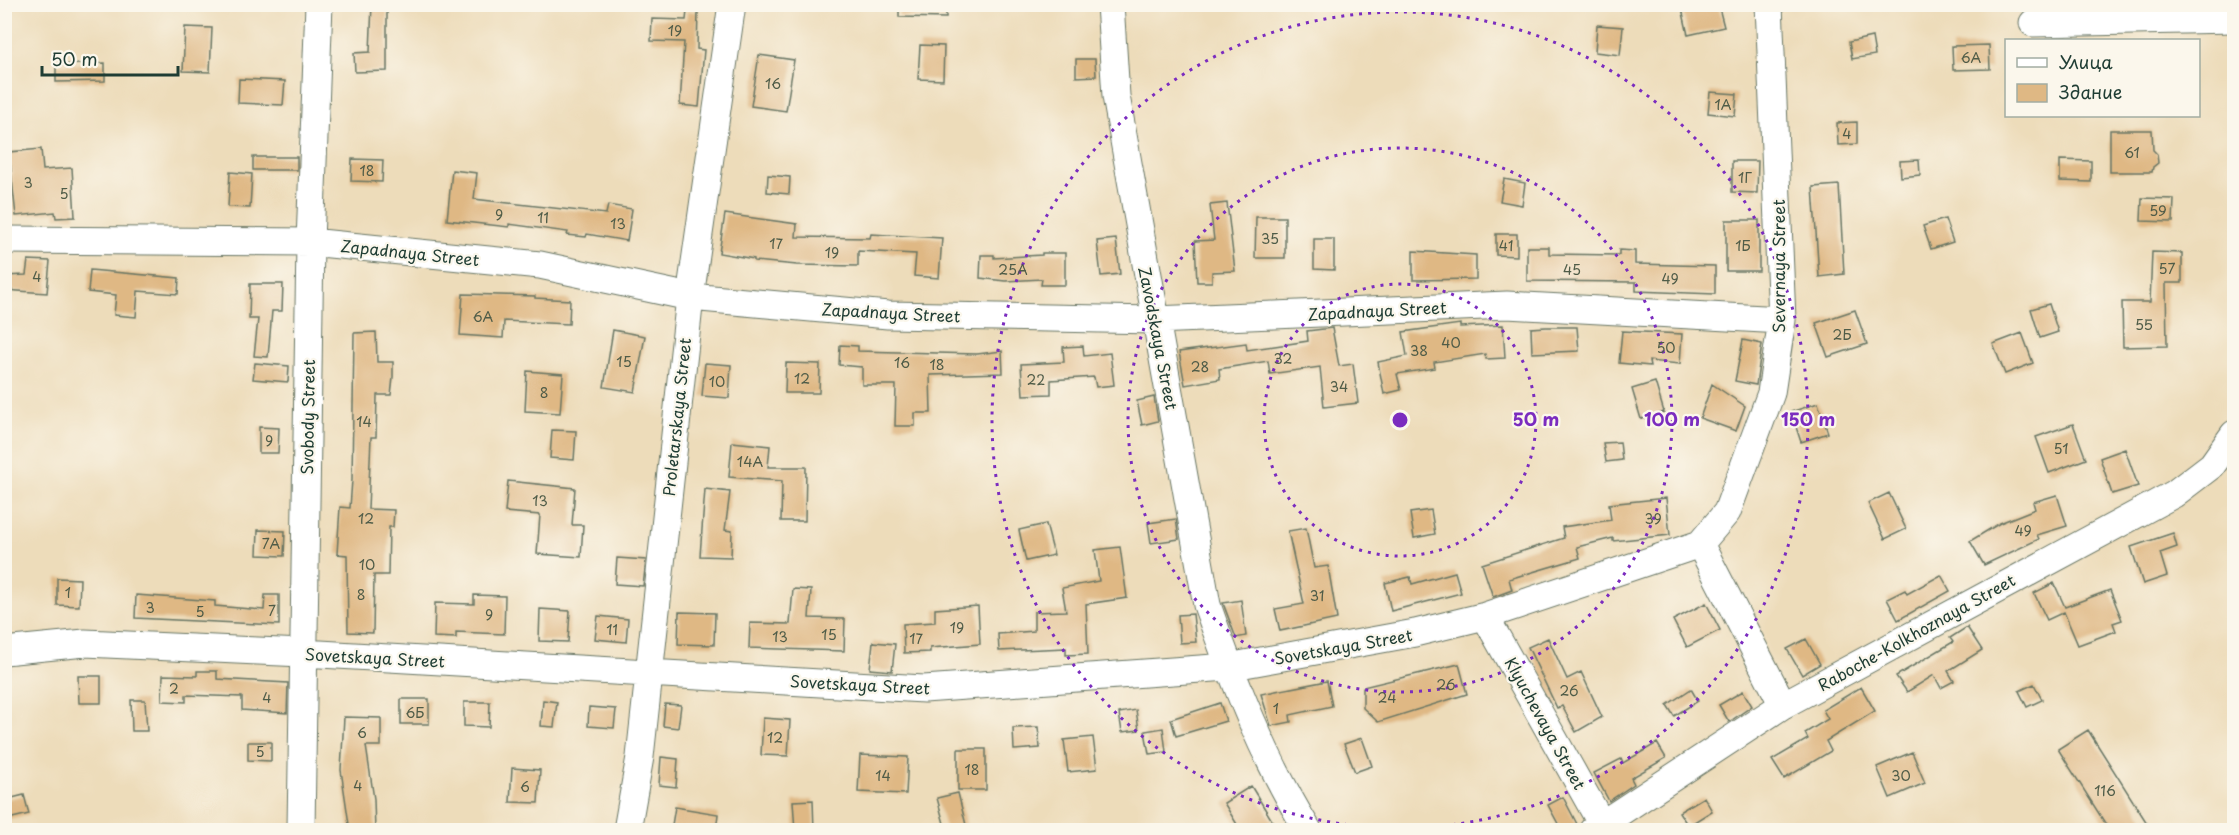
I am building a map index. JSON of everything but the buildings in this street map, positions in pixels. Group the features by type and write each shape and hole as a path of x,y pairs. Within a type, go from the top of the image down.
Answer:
{"street":[{"name":"Svobody Street","path":"301,831 310,242 319,4"},
{"name":"Proletarskaya Street","path":"627,831 640,757 690,297 732,4"},
{"name":"Zavodskaya Street","path":"1110,4 1116,96 1155,320 1207,605 1228,667"},
{"name":"Severnaya Street","path":"1700,544 1727,512 1771,393 1782,320 1769,4"},
{"path":"2032,23 2235,19"},
{"name":"Zapadnaya Street","path":"4,240 310,242 540,265 690,297 888,315 1155,320 1507,305 1782,320"},
{"name":"Raboche-Kolkhoznaya Street","path":"1600,828 1783,705 2174,494 2212,465 2235,435"},
{"path":"1700,544 1783,705"},
{"name":"Sovetskaya Street","path":"4,651 85,643 303,652 924,689 1228,667 1415,633 1485,616 1700,544"},
{"name":"Klyuchevaya Street","path":"1485,616 1600,828"},
{"path":"1228,667 1289,800 1308,831"}]}
